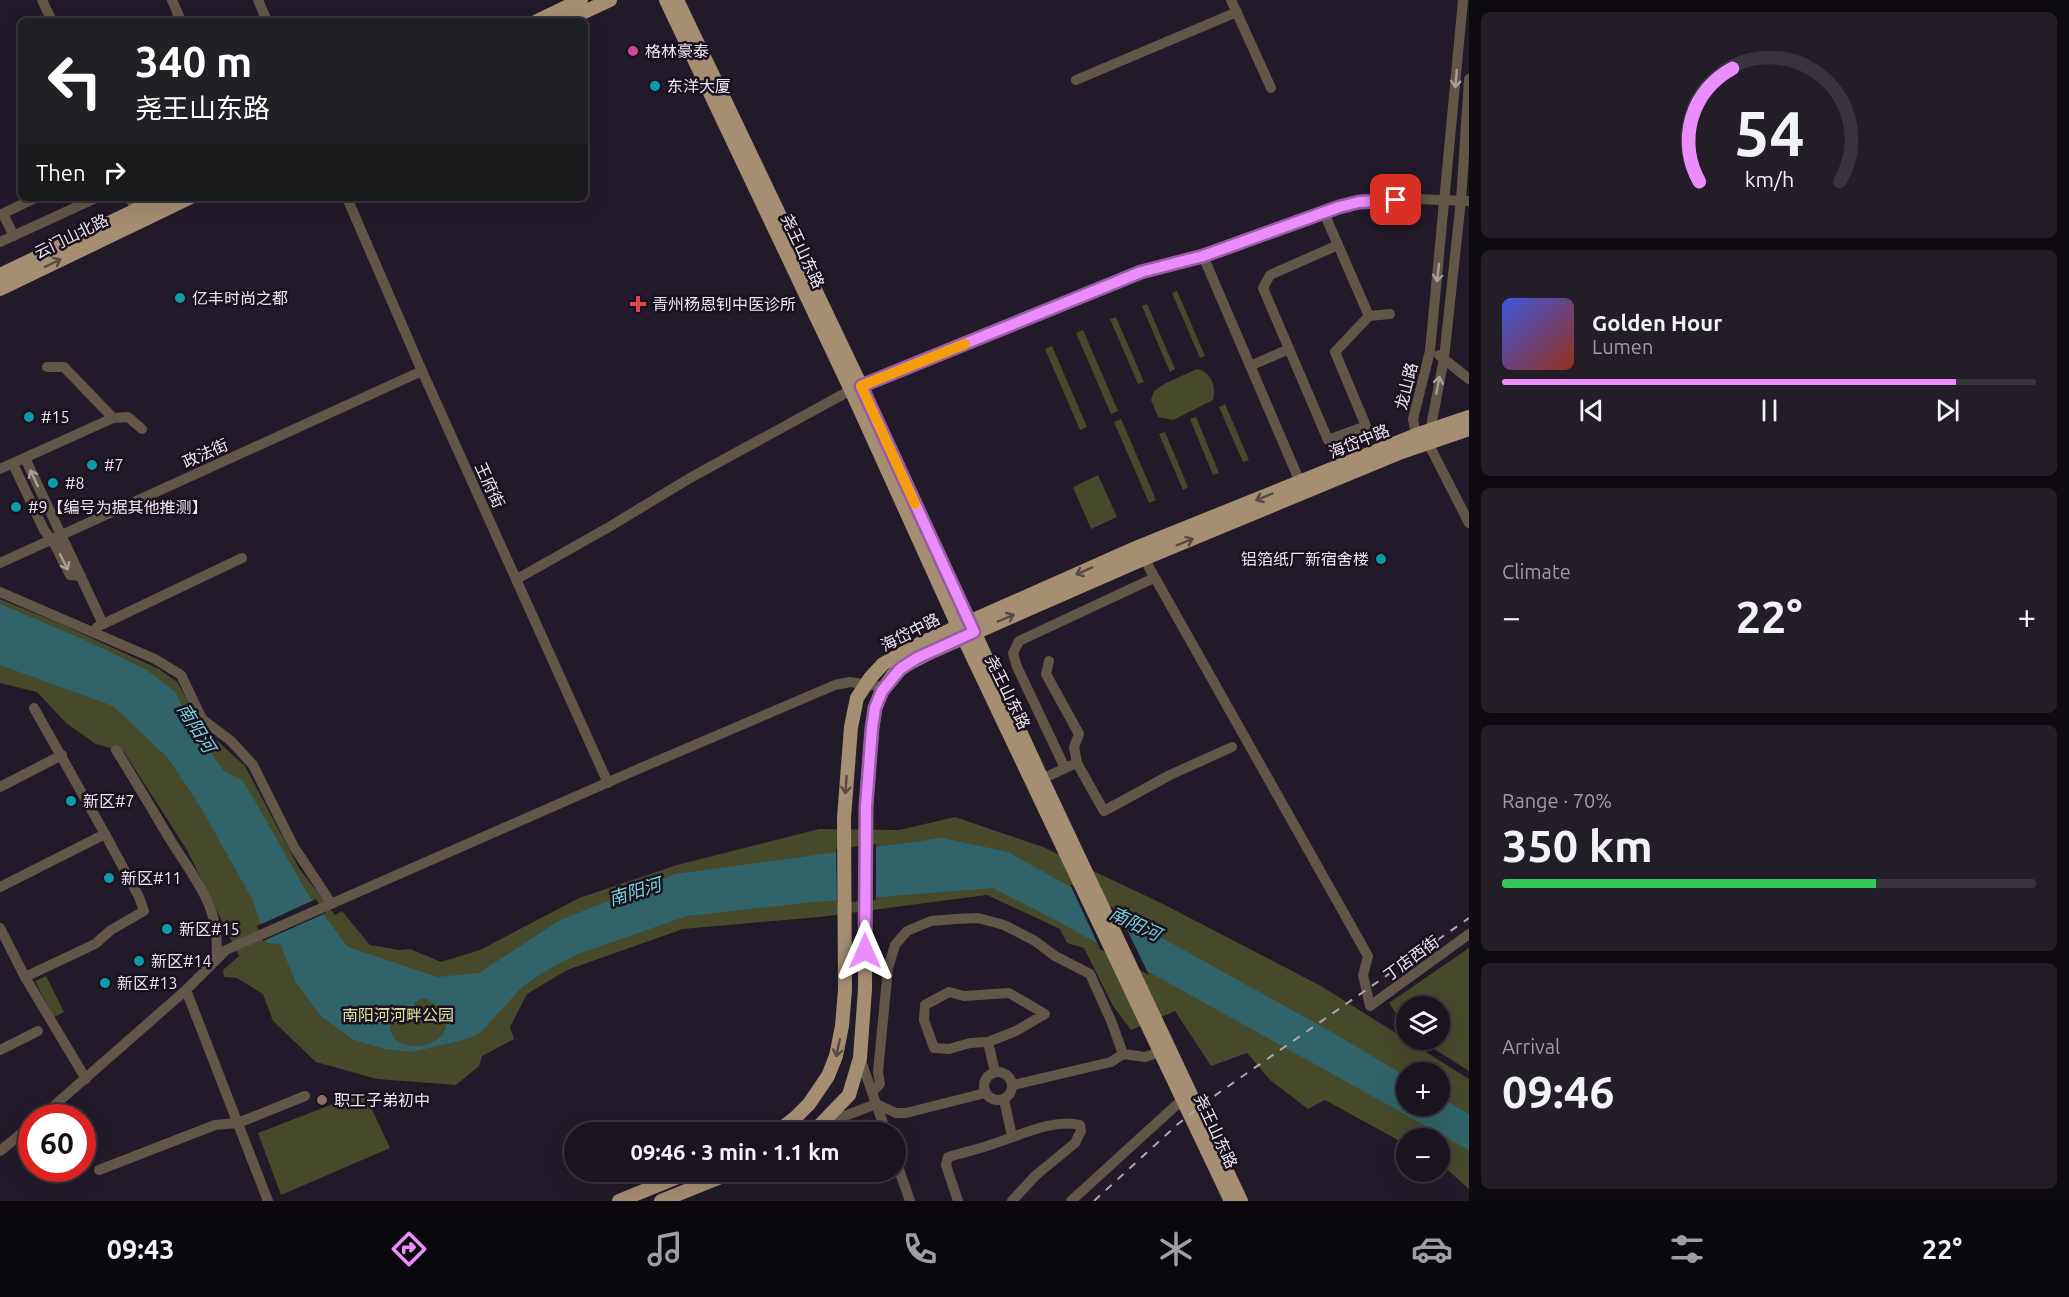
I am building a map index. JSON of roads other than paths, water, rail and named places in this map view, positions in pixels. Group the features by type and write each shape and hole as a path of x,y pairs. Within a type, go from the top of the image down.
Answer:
{"main road":[{"path":"543,18 581,0"},
{"path":"571,18 610,0"},
{"name":"尧王山东路","path":"666,0 856,388"},
{"name":"尧王山东路","path":"677,0 966,629 1042,785 1158,1035 1230,1200"},
{"name":"云门山北路","path":"0,289 183,201"},
{"name":"云门山北路","path":"0,275 133,204"},
{"path":"1429,436 1469,417"},
{"path":"1429,436 1469,429"},
{"name":"海岱中路","path":"790,1122 809,1104 828,1076 837,1056 845,990 844,818 851,727 857,698 865,683 883,664 897,655 966,629 1300,482 1416,435 1429,436"},
{"name":"海岱中路","path":"1141,553 1429,436"},
{"name":"海岱中路","path":"821,1122 849,1095 860,1058 865,989 866,806 875,708 893,675 906,664 966,629"},
{"name":"尧王山东路","path":"1158,1035 1160,1052 1230,1200"},
{"path":"619,1201 666,1182"},
{"path":"661,1201 708,1182"}],"street":[{"path":"42,0 51,18"},
{"path":"172,0 180,18"},
{"path":"258,0 266,18"},
{"path":"1231,0 1271,88"},
{"name":"龙山路","path":"1416,435 1413,419 1430,351 1463,0"},
{"path":"1076,80 1237,12"},
{"name":"龙山路","path":"1429,436 1444,358 1465,201 1469,79"},
{"path":"517,579 690,478 856,388 1141,272 1203,256 1359,202 1415,199 1465,201"},
{"path":"14,236 1,214 29,201"},
{"path":"0,242 90,201"},
{"name":"王府街","path":"348,201 422,372 608,783"},
{"path":"1324,213 1369,316"},
{"path":"1338,245 1270,275 1263,288 1328,440 1366,426 1335,352 1369,316 1390,314"},
{"path":"1203,256 1300,482"},
{"path":"1250,366 1289,349"},
{"path":"1430,351 1444,358 1469,378"},
{"path":"47,367 64,366 113,418"},
{"name":"政法街","path":"0,563 422,372"},
{"path":"0,469 113,418 128,417 142,429"},
{"path":"1429,436 1468,520"},
{"path":"25,458 103,624"},
{"path":"13,464 50,540 55,545 70,575 81,576"},
{"path":"1065,768 1017,668 1013,653 1019,641 1154,578 1141,553"},
{"path":"89,631 242,558"},
{"name":"丁店西街","path":"1154,578 1368,956 1363,975 1370,1006 1469,934"},
{"path":"0,592 154,659 181,675 202,719 231,741 253,765 294,848 327,904"},
{"path":"1049,662 1046,674 1079,734 1074,747 1077,762 1104,810 1170,775 1232,747"},
{"path":"57,1104 186,990 226,950 327,904 835,685 850,682 885,687"},
{"path":"25,978 95,944 111,930 144,911 139,897 105,834 34,708"},
{"path":"116,750 201,886 215,921 216,959"},
{"path":"0,787 62,755"},
{"path":"1042,785 1077,762"},
{"path":"0,887 105,834"},
{"path":"872,1092 880,1084 878,1072 888,968 895,945 908,931 931,921 978,918 1004,925 1035,941 1054,956 1089,974 1112,1023 1123,1054"},
{"path":"0,928 25,978 86,1079"},
{"path":"186,990 268,1201"},
{"path":"949,992 964,996 1009,993 1045,1014 1016,1031 987,1042 970,1043 949,1049 934,1048 924,1020 925,1005 949,992"},
{"path":"0,1050 38,1031"},
{"path":"987,1042 995,1072"},
{"path":"1013,1085 1111,1062 1123,1054 1145,1057 1160,1052"},
{"path":"860,1058 882,1122"},
{"path":"995,1072 1008,1075 1013,1085 1010,1095 1004,1100 992,1099 985,1093 985,1081 995,1072"},
{"path":"832,1122 876,1104 896,1113 906,1113 985,1093"},
{"path":"99,1170 215,1125 238,1123 305,1096"},
{"path":"1071,1201 1183,1099"},
{"path":"1004,1100 1012,1136"},
{"path":"958,1201 946,1165 948,1157 997,1143 1012,1136 1062,1124 1080,1125 1081,1131 1075,1143 1035,1176 1012,1201"},
{"path":"0,1151 18,1136"},
{"path":"903,1182 910,1201"}],"water":[{"name":"南阳河","path":"0,604 87,641 147,670 175,692 195,731 224,771 242,780 307,893 348,947 437,977 479,973 558,921 675,874 942,838 1008,852 1335,1034 1396,1070 1396,1109 1059,922 993,888 804,903 687,916 578,954 550,968 523,986 481,1032 467,1039 412,1052 384,1049 352,1039 322,1017 296,983 280,944 267,943 253,901 200,806 168,758 113,706 0,665","holes":["422,999 441,1007 446,1018 446,1026 442,1034 435,1041 426,1045 406,1045 397,1041 392,1034 390,1024 402,1014 414,1012 415,1002"]},
{"name":"南阳河","path":"1450,1103 1469,1114 1469,1150 1450,1139 1450,1128 1429,1128 1408,1116 1450,1116"}],"railway":[{"path":"1094,1201 1178,1124 1210,1099 1469,918"}],"place":[{"name":"格林豪泰","path":"633,51"},
{"name":"东洋大厦","path":"655,86"},
{"name":"亿丰时尚之都","path":"180,298"},
{"name":"青州杨恩钊中医诊所","path":"638,304"},
{"name":"#15","path":"29,417"},
{"name":"#7","path":"92,465"},
{"name":"#8","path":"53,483"},
{"name":"#9【编号为据其他推测】","path":"16,507"},
{"name":"铝箔纸厂新宿舍楼","path":"1381,559"},
{"name":"新区#7","path":"71,801"},
{"name":"新区#11","path":"109,878"},
{"name":"新区#15","path":"167,929"},
{"name":"新区#14","path":"139,961"},
{"name":"新区#13","path":"105,983"},
{"name":"职工子弟初中","path":"322,1100"}],"park label":[{"name":"南阳河河畔公园","path":"398,1015"}]}
